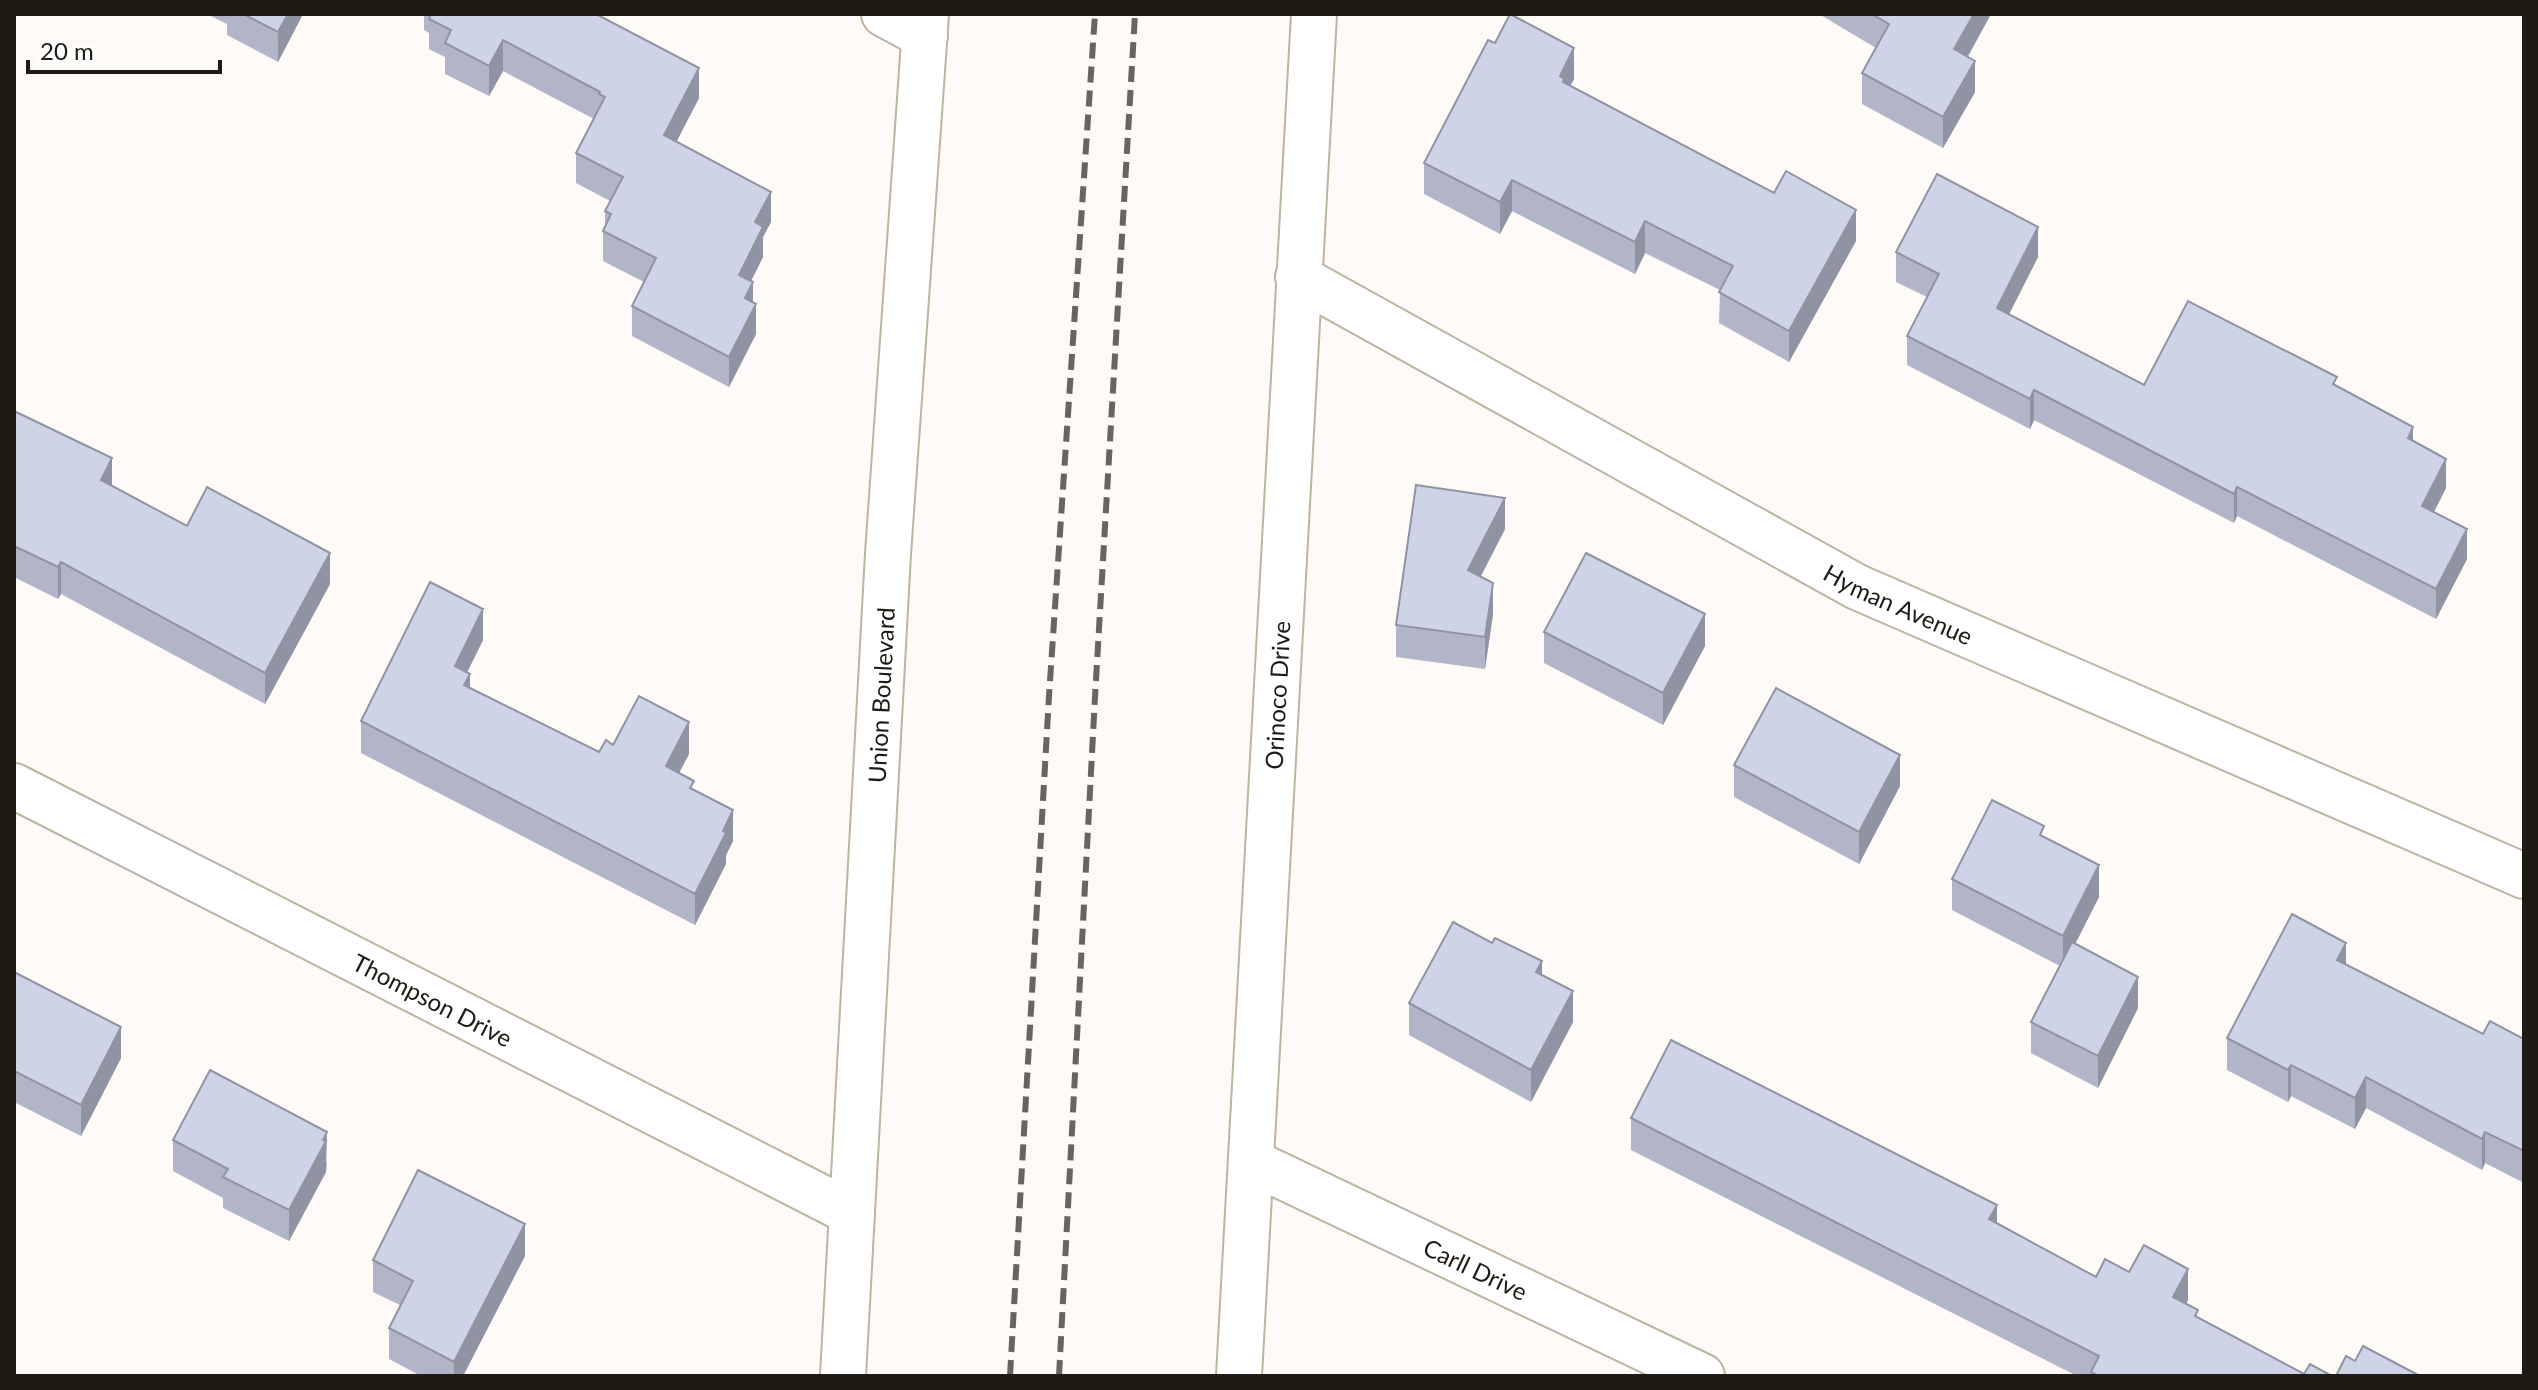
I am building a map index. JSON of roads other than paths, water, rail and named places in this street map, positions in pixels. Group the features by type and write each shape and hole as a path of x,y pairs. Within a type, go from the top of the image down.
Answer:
{"street":[{"path":"884,14 926,25"},
{"name":"Orinoco Drive","path":"1239,1376 1314,14"},
{"name":"Union Boulevard","path":"843,1376 888,554 926,25"},
{"name":"Hyman Avenue","path":"1298,277 1857,587 2524,876"},
{"name":"Thompson Drive","path":"14,786 852,1213"},
{"name":"Carll Drive","path":"1252,1162 1702,1376"}],"railway":[{"path":"1010,1376 1049,696 1095,14"},
{"path":"1059,1376 1135,14"}]}
